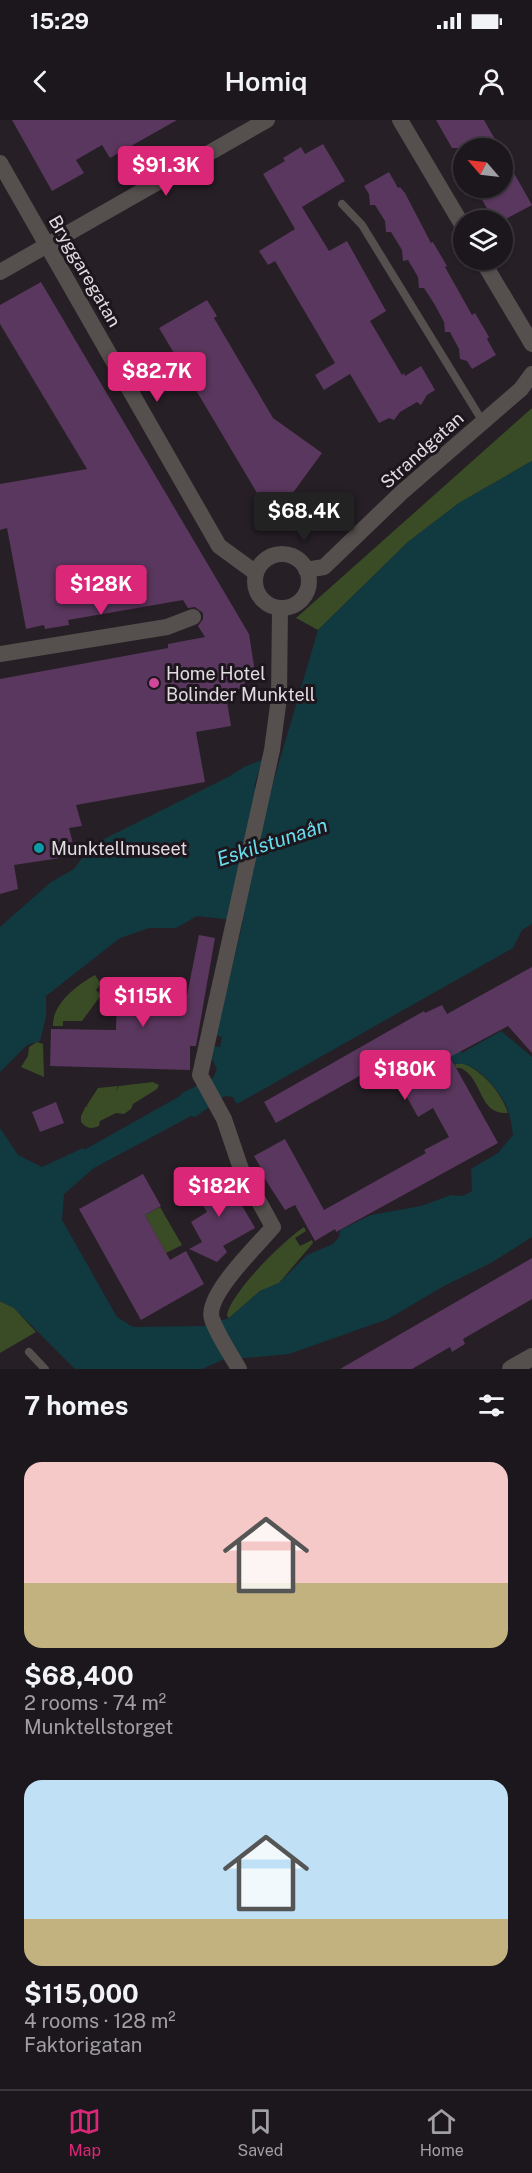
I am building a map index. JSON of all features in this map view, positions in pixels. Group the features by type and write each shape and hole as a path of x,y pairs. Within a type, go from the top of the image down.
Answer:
{"street":[{"path":"0,272 267,120"},
{"path":"400,120 453,210"},
{"name":"Bryggaregatan","path":"0,163 219,546 256,573"},
{"path":"488,270 532,344"},
{"name":"Strandgatan","path":"306,570 324,567 401,493 521,388 532,374"},
{"path":"279,554 295,558 306,570 308,579 304,595 292,606 280,608 268,604 262,599 255,584 256,573 264,561 279,554"},
{"path":"237,1367 213,1320 212,1305 218,1292 273,1227 241,1169 224,1119 200,1076 272,750 279,698 280,608"},
{"path":"0,654 167,627 193,617"},
{"path":"511,1369 532,1356"}],"lane":[{"path":"342,204 362,225 483,422"},
{"path":"29,1352 45,1369"}],"green space":[{"path":"532,408 532,461 459,503 408,542 318,630 296,618"},
{"path":"95,975 101,984 96,990 101,995 82,1021 63,1021 63,1026 53,1026 61,1003 81,984"},
{"path":"37,1042 43,1044 44,1077 21,1067 28,1056 29,1047"},
{"path":"462,1063 477,1071 490,1083 501,1097 508,1113 498,1112 486,1103 468,1073 461,1068 456,1068 455,1064"},
{"path":"153,1082 159,1085 157,1089 133,1104 131,1109 124,1114 116,1113 100,1121 99,1126 94,1128 89,1128 81,1122 86,1106 88,1107 87,1105 98,1088 118,1086 115,1092 119,1086"},
{"path":"160,1207 182,1245 166,1253 145,1215"},
{"path":"304,1227 306,1231 295,1238 300,1246 312,1240 313,1243 279,1283 260,1291 229,1318 227,1316 230,1306 247,1282 271,1255"},
{"path":"0,1301 14,1308 36,1332 0,1353"}],"water":[{"name":"Eskilstunaån","path":"532,461 532,924 522,930 513,948 237,1104 233,1097 225,1096 195,1117 191,1116 94,1168 64,1194 62,1220 117,1317 133,1327 203,1326 229,1318 260,1291 279,1283 307,1255 333,1244 339,1237 340,1230 371,1215 421,1206 451,1195 463,1196 472,1191 471,1169 498,1153 513,1135 507,1107 493,1085 479,1071 463,1064 455,1064 447,1052 456,1045 462,1053 501,1031 532,1057 532,1237 491,1263 444,1286 388,1319 289,1354 222,1360 202,1369 75,1369 14,1308 0,1301 0,1128 18,1155 42,1167 83,1148 84,1150 182,1093 213,1078 217,1069 212,1059 214,1046 220,1047 222,1037 216,1035 243,921 197,916 176,928 149,928 120,938 46,996 46,1017 40,1041 27,1045 0,1072 0,927 51,882 74,869 92,845 244,767 262,760 254,787 271,790 318,630 408,542 459,503"}],"building":[{"path":"12,120 177,120 110,158 102,145 76,160 84,173 52,191"},
{"path":"436,120 484,120 494,138 453,138 452,148"},
{"path":"323,144 345,181 302,207 329,251 347,241 386,311 370,321 402,375 404,373 405,376 421,366 435,390 427,395 421,405 417,402 400,412 394,420 389,418 379,423 350,374 324,390 315,375 335,363 275,261 268,265 259,251 295,229 263,174 285,161 283,158 301,147 305,154"},
{"path":"513,171 532,205 513,215 513,210 488,210 481,198 513,198"},
{"path":"389,172 398,188 400,187 405,193 472,315 475,313 489,337 487,339 496,355 472,369 467,361 460,359 459,349 450,332 445,332 444,322 435,305 424,288 419,288 418,277 408,260 403,261 402,250 391,232 386,232 385,221 375,205 370,205 369,194 364,186"},
{"path":"41,282 249,634 255,672 227,702 231,726 196,732 205,782 76,805 82,826 69,828 74,848 67,857 14,865 18,889 0,894 0,679 168,648 168,644 205,637 198,626 203,619 203,613 195,607 188,608 183,600 68,620 69,625 45,629 44,625 26,629 7,528 0,530 0,484 87,469 0,324 0,305"},
{"path":"207,300 217,316 214,318 273,418 322,453 273,520 159,328"},
{"path":"199,935 215,938 196,1046 190,1046 190,1070 50,1066 51,1029 116,1030 117,993 187,995"},
{"path":"532,967 532,1053 508,1026 450,1057 498,1143 336,1232 335,1229 315,1241 295,1205 285,1210 263,1176 265,1175 254,1156 285,1139 324,1210 426,1153 424,1150 449,1137 433,1108 418,1117 404,1092 420,1084 402,1052 276,1123 264,1102 424,1011 425,1013 442,1005 447,1014"},
{"path":"56,1102 64,1123 40,1132 32,1112"},
{"path":"223,1173 255,1228 223,1246 227,1252 217,1262 189,1249 202,1242 191,1222 207,1212 194,1189"},
{"path":"143,1174 161,1206 145,1215 170,1260 186,1251 204,1284 141,1320 79,1209"},
{"path":"532,1258 532,1299 463,1339 465,1344 452,1352 450,1347 412,1369 340,1369"}],"place":[{"name":"Home Hotel Bolinder Munktell","path":"154,683"},
{"name":"Munktellmuseet","path":"39,848"}]}
